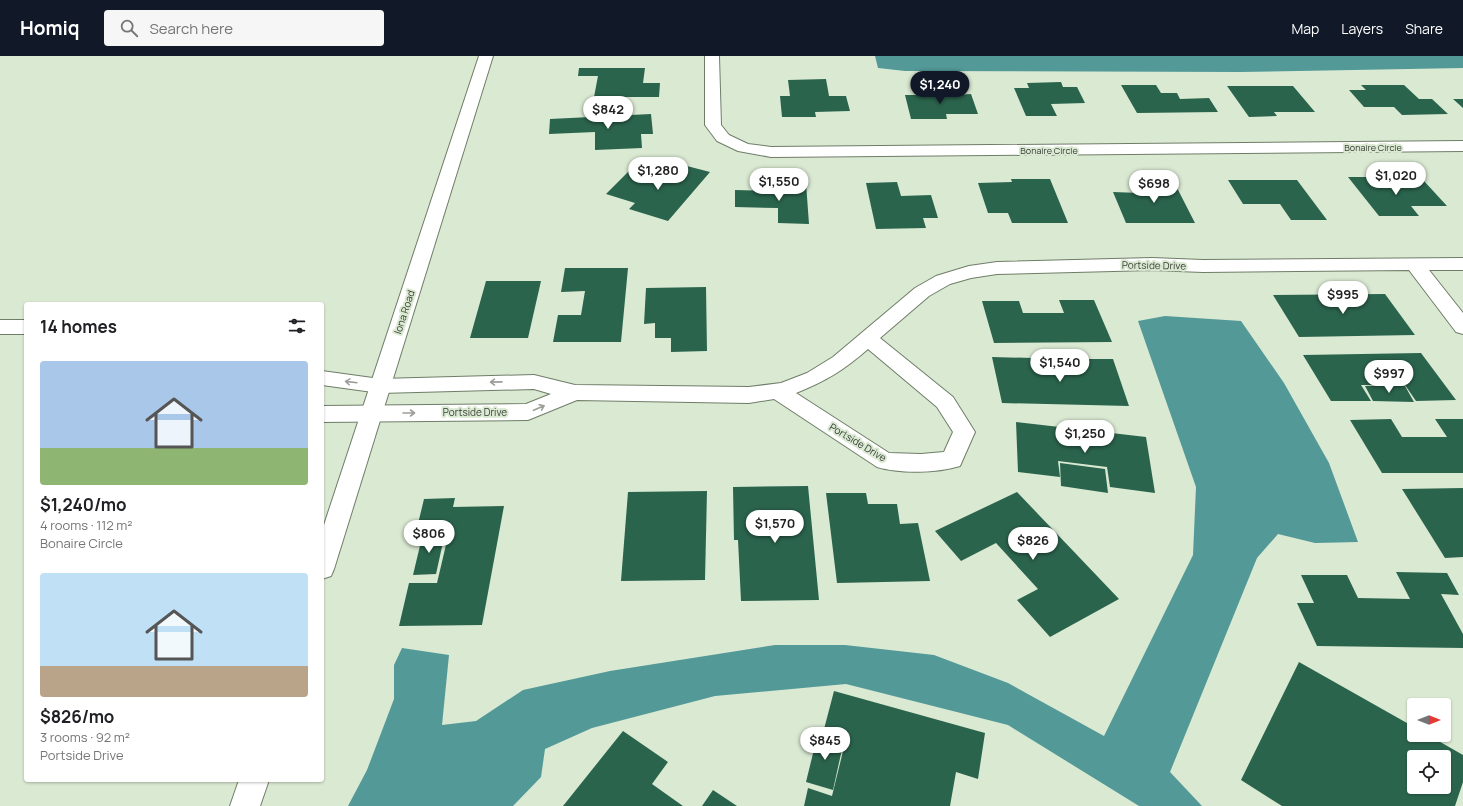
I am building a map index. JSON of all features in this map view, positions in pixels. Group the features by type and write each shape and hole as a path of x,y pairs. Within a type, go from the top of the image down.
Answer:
{"street":[{"name":"Iona Road","path":"324,562 370,413 486,56"},
{"name":"Bonaire Circle","path":"712,56 713,124 723,138 744,148 771,152 1463,146"},
{"name":"Portside Drive","path":"324,378 380,386 534,382 575,392 749,395 784,390 814,378 840,362 922,292 943,280 969,272 997,268 1152,264 1203,266 1463,264"},
{"path":"1415,265 1463,327"},
{"path":"0,327 24,327"},
{"name":"Portside Drive","path":"777,391 885,461 921,463 952,460 964,432 945,402 868,339"},
{"name":"Portside Drive","path":"324,414 528,412 575,392"},
{"path":"245,806 253,782"}],"water":[{"path":"875,56 1463,56 1463,68 1240,72 905,71 878,68"},
{"path":"1165,316 1241,321 1284,383 1329,463 1358,542 1315,543 1278,534 1257,558 1170,772 1202,806 1139,806 1008,725 846,684 715,696 592,728 545,749 541,777 513,806 348,806 367,770 394,699 394,665 402,648 449,655 442,725 476,721 523,690 610,671 775,645 845,645 934,655 1008,683 1104,736 1193,555 1196,487 1138,321"}],"building":[{"path":"579,68 645,68 643,83 660,83 659,97 594,97 598,76 578,76"},
{"path":"826,79 829,96 846,96 850,111 815,112 816,117 782,117 780,96 790,96 788,80"},
{"path":"1061,82 1063,87 1077,87 1085,103 1051,104 1057,116 1026,116 1014,88 1029,88 1027,83"},
{"path":"1121,85 1156,85 1161,93 1177,93 1180,99 1209,98 1218,112 1137,113"},
{"path":"1361,85 1404,85 1419,99 1432,99 1448,114 1402,115 1394,107 1364,107 1349,90 1366,90"},
{"path":"1227,86 1293,86 1315,112 1274,112 1277,116 1249,117"},
{"path":"953,87 955,95 971,94 978,114 946,114 947,119 911,119 905,95 936,95 933,88"},
{"path":"1453,99 1463,99 1463,108"},
{"path":"651,114 653,134 641,134 642,148 595,150 595,132 549,134 550,119"},
{"path":"683,165 710,172 668,221 629,209 635,203 606,194 632,168 670,178"},
{"path":"1348,177 1387,177 1390,181 1424,181 1447,206 1411,206 1419,216 1379,216"},
{"path":"1011,179 1050,179 1068,223 1012,223 1008,213 988,213 978,183 1012,182"},
{"path":"1228,180 1297,180 1327,220 1291,220 1280,204 1243,204"},
{"path":"1135,181 1174,182 1195,223 1126,223 1113,192 1140,193"},
{"path":"897,182 901,196 931,195 938,218 923,218 926,228 876,229 866,183"},
{"path":"773,183 806,183 809,224 778,223 778,208 735,207 735,190 773,191"},
{"path":"565,268 628,268 621,342 553,342 558,315 581,315 585,291 561,292"},
{"path":"486,281 541,281 528,338 470,338"},
{"path":"706,287 707,351 671,352 671,338 655,338 655,323 644,324 646,288"},
{"path":"1385,294 1415,335 1299,337 1273,295"},
{"path":"1059,300 1094,300 1112,342 994,343 982,301 1019,301 1023,313 1064,313"},
{"path":"1421,353 1456,400 1416,401 1405,385 1361,385 1371,401 1331,401 1303,355"},
{"path":"992,357 1033,358 1036,371 1077,372 1073,359 1113,359 1129,406 1002,403"},
{"path":"1365,386 1405,386 1414,402 1373,401"},
{"path":"1391,419 1402,437 1447,437 1435,419 1463,419 1463,473 1382,473 1350,420"},
{"path":"1016,422 1146,437 1155,493 1110,487 1107,467 1058,461 1060,477 1018,472"},
{"path":"1060,463 1105,469 1108,493 1061,486"},
{"path":"808,486 819,600 741,601 738,540 734,540 733,487"},
{"path":"1463,488 1463,557 1445,558 1402,489"},
{"path":"707,491 705,580 621,581 628,492"},
{"path":"1017,492 1119,599 1050,637 1017,600 1038,589 996,543 961,561 935,531"},
{"path":"826,493 866,493 868,504 897,504 900,524 918,523 930,581 837,583"},
{"path":"455,498 453,507 504,506 482,625 399,626 409,583 437,583 449,532 416,532 424,499"},
{"path":"423,533 445,533 436,574 413,575"},
{"path":"1396,572 1447,573 1459,595 1441,594 1463,634 1463,648 1317,646 1297,603 1314,603 1301,575 1347,575 1358,598 1410,599"},
{"path":"1299,662 1407,723 1407,742 1440,742 1463,755 1463,782 1455,806 1282,806 1241,780"},
{"path":"834,691 985,733 978,779 956,772 950,806 804,806 808,788 832,796 846,739 823,733"},
{"path":"623,731 668,762 652,784 683,806 563,806"},
{"path":"818,733 844,740 833,790 806,782"},
{"path":"713,790 737,806 702,806"}]}
